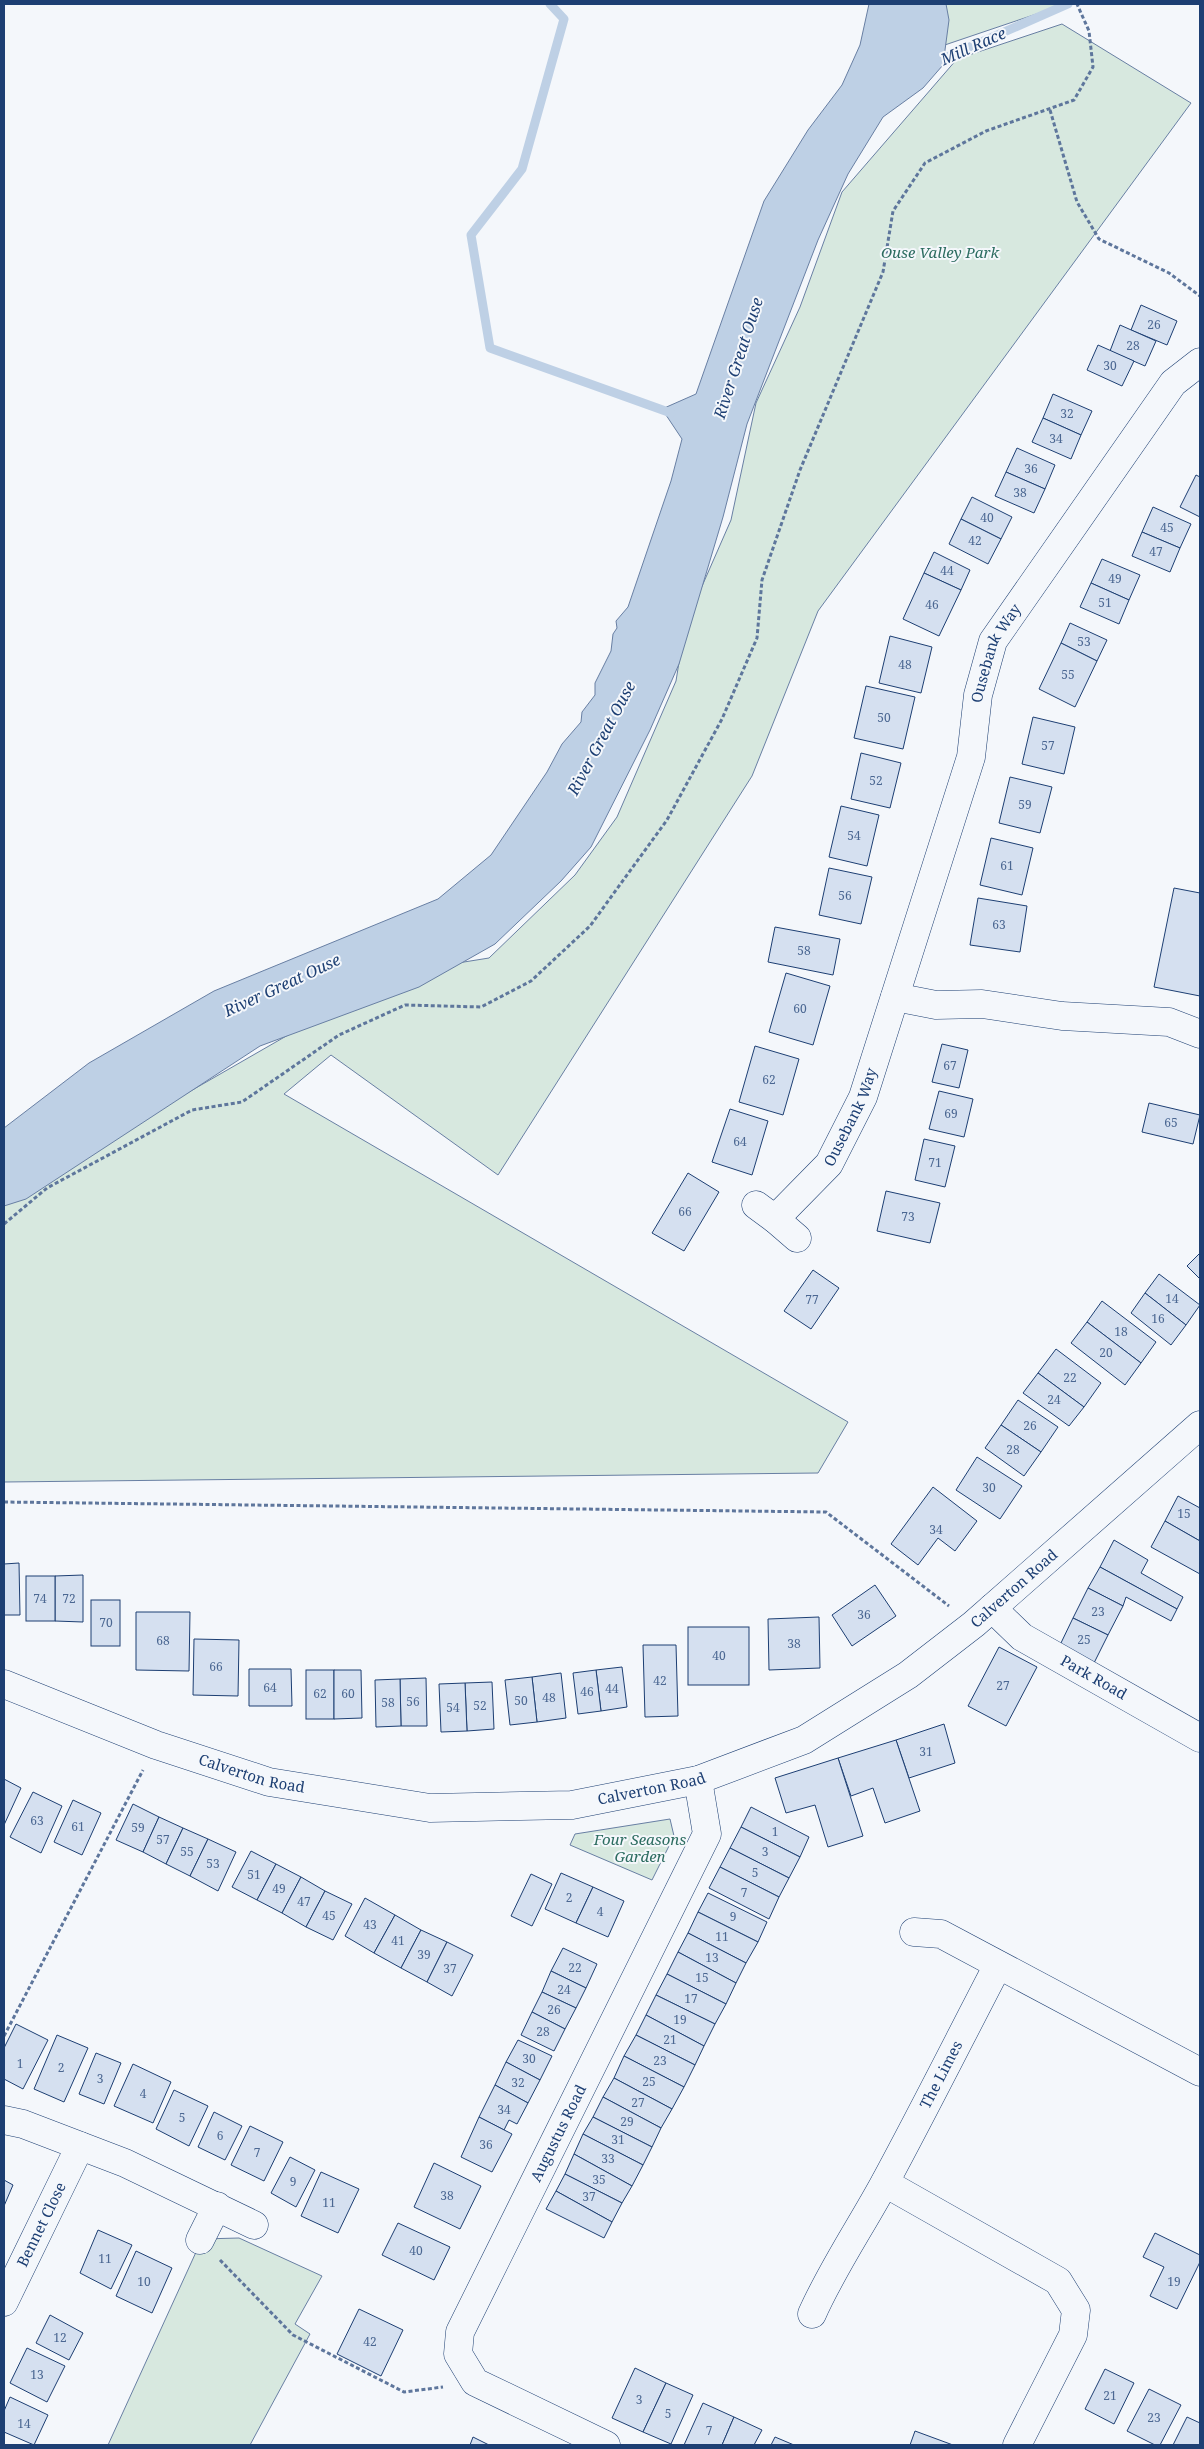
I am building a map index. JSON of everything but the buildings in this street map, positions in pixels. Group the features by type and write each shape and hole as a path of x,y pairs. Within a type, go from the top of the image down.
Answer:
{"street":[{"name":"Ousebank Way","path":"797,1238 765,1212 829,1164 863,1097 971,757 978,695 993,641 1172,383 1200,362"},
{"path":"896,997 936,1005 982,1004 1062,1016 1169,1022 1200,1034"},
{"name":"Calverton Road","path":"4,1684 156,1745 269,1782 430,1808 572,1805 698,1780 804,1740 908,1675 983,1616 1200,1425"},
{"name":"Park Road","path":"983,1616 1200,1738"},
{"name":"Augustus Road","path":"475,2382 458,2354 460,2332 708,1834 698,1780"},
{"path":"914,1932 941,1934 1200,2072"},
{"name":"The Limes","path":"812,2314 826,2282 852,2242 998,1965"},
{"path":"4,2120 23,2124 125,2163 254,2225"},
{"name":"Bennet Close","path":"4,2302 80,2146"},
{"path":"884,2183 1058,2281 1076,2310 1073,2335 1017,2445"},
{"path":"200,2240 217,2206"},
{"path":"475,2382 572,2438 606,2445"}],"path":[{"path":"4,1224 47,1188 192,1110 242,1102 339,1035 405,1005 481,1007 530,981 590,926 667,820 722,719 758,638 762,580 800,470 882,272 893,212 926,163 986,131 1074,100 1093,67 1089,31 1077,4"},
{"path":"1050,110 1078,202 1098,239 1169,273 1200,296"},
{"path":"4,1502 826,1512 983,1616"},
{"path":"4,2036 156,1745"},
{"path":"200,2240 293,2335 404,2392 475,2382"}],"green space":[{"path":"920,4 1066,4 927,51"},
{"name":"Ouse Valley Park","path":"1062,24 1191,103 818,611 752,776 498,1175 331,1055 284,1094 848,1422 818,1473 4,1482 4,1190 128,1127 342,1004 414,970 489,958 575,875 617,817 676,681 685,625 731,520 756,403 800,307 842,192 957,59"},
{"name":"Four Seasons Garden","path":"670,1819 674,1836 652,1880 570,1845 575,1834"},
{"path":"239,2238 322,2276 295,2324 310,2334 250,2445 108,2445 202,2239"}],"water":[{"name":"River Great Ouse","path":"869,4 946,4 949,20 943,65 923,88 883,117 848,174 818,240 747,424 723,517 679,664 650,730 591,847 561,881 495,944 419,987 260,1046 26,1199 4,1206 4,1128 89,1063 214,991 438,899 491,855 547,772 562,744 581,722 582,712 595,695 595,683 611,651 613,634 617,628 616,621 628,607 671,481 682,439 662,409 696,394 764,201 808,130 842,85 860,45"}],"waterway":[{"path":"550,4 564,19 522,169 471,235 490,348 671,413"},
{"name":"Mill Race","path":"933,63 1068,4"}]}
